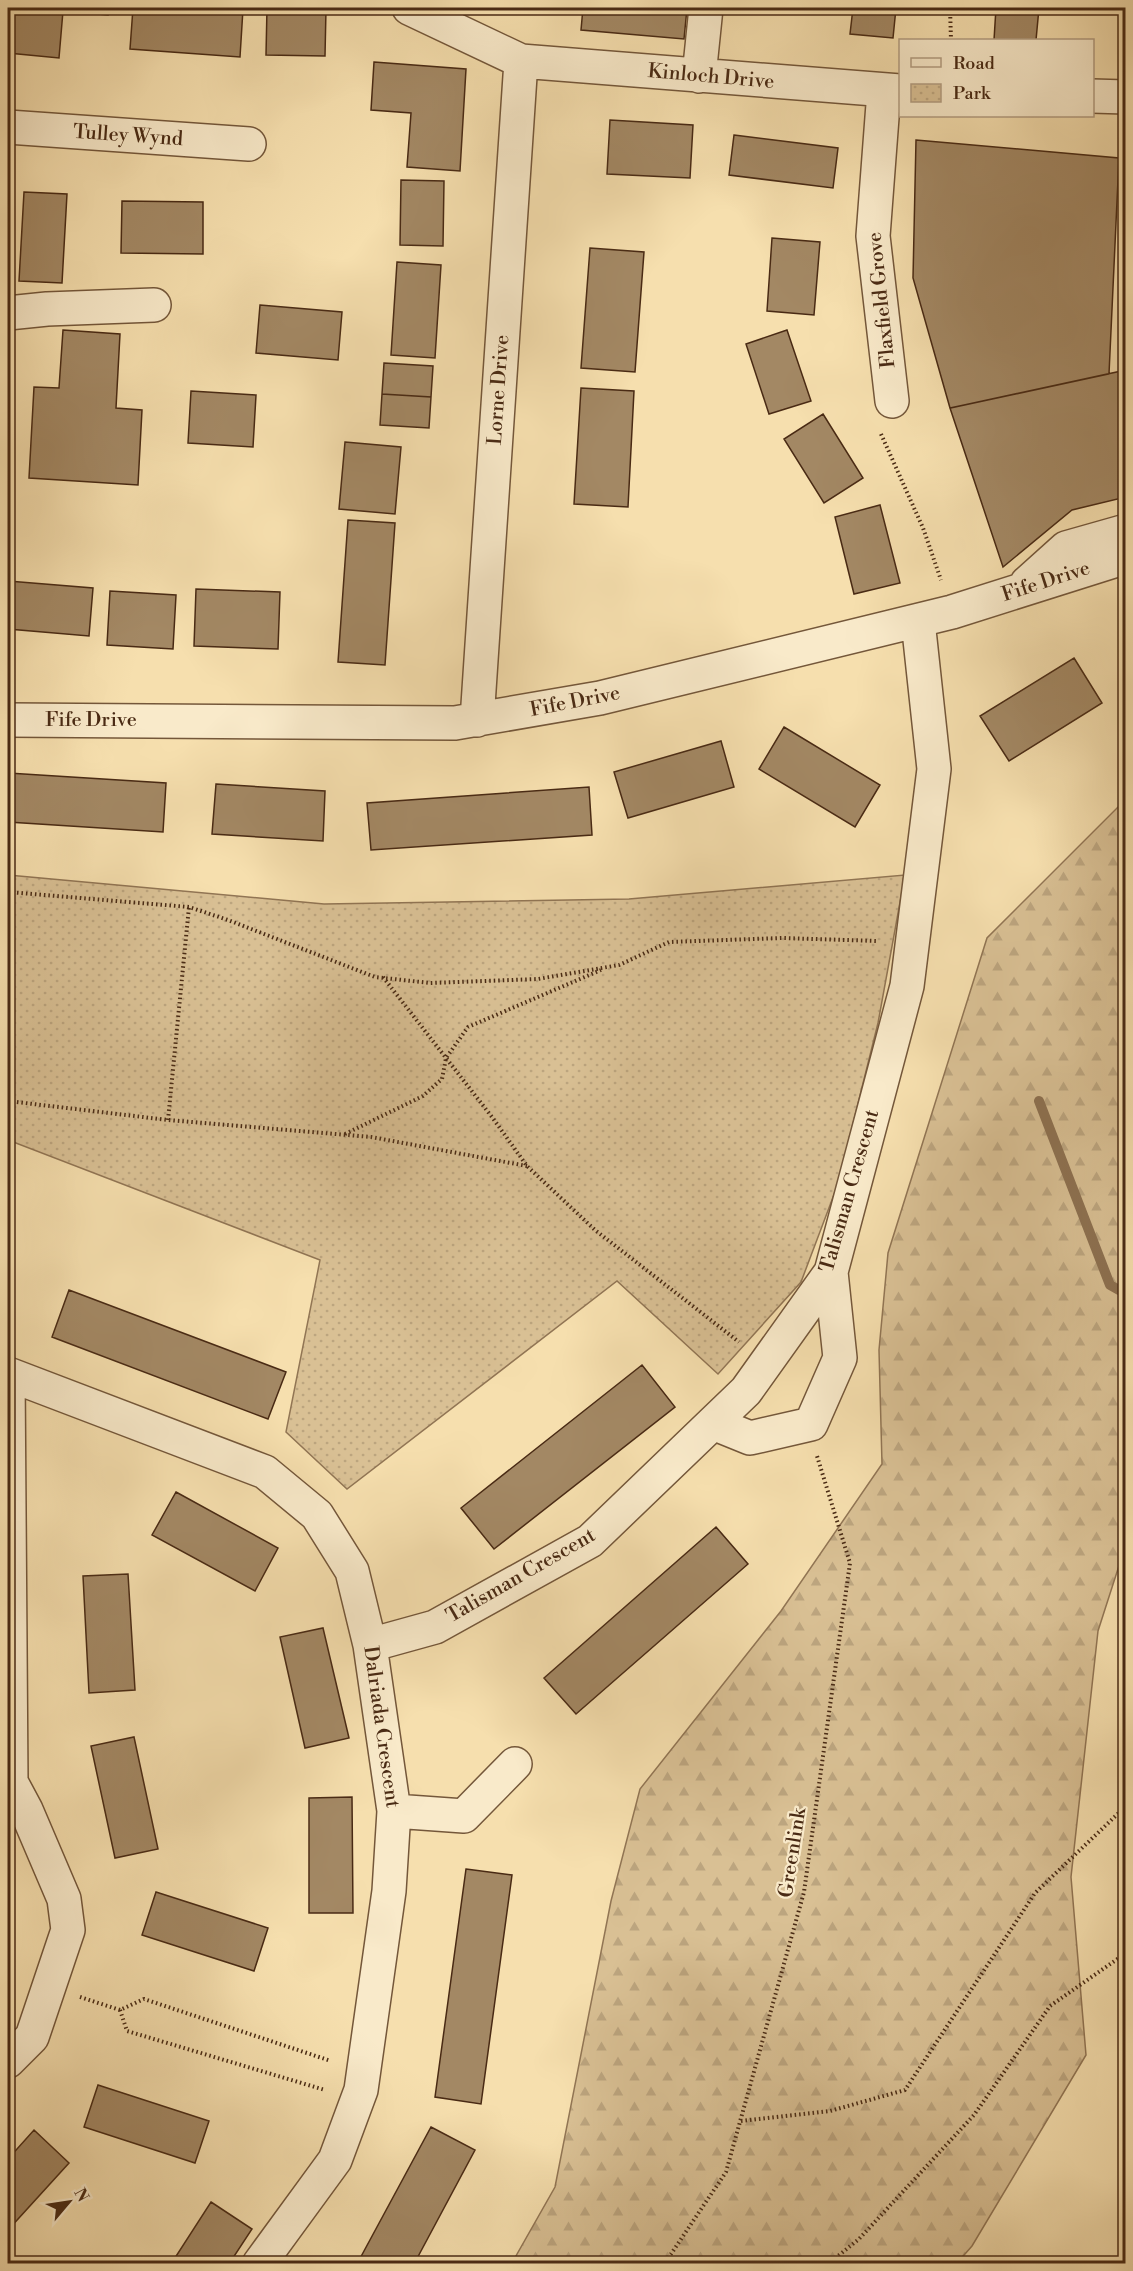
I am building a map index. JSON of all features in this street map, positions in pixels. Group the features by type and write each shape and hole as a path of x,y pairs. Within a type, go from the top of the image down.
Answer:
{"street":[{"path":"409,8 521,61"},
{"path":"699,76 706,8"},
{"name":"Kinloch Drive","path":"521,61 892,91"},
{"name":"Lorne Drive","path":"477,720 521,61"},
{"name":"Flaxfield Grove","path":"892,91 873,236 892,401"},
{"path":"1094,96 1125,97"},
{"name":"Tulley Wynd","path":"8,127 249,144"},
{"path":"8,313 47,309 154,305"},
{"path":"1017,592 1066,548 1125,531"},
{"name":"Fife Drive","path":"8,720 455,723 477,720 600,698 918,621 1125,557"},
{"name":"Talisman Crescent","path":"370,1645 435,1626 590,1541 746,1391 831,1272 907,987 934,769 918,621"},
{"path":"712,1423 750,1438 811,1424 840,1358 831,1272"},
{"path":"8,1374 9,1787 26,1810 64,1899 68,1930 32,2037 8,2061"},
{"name":"Dalriada Crescent","path":"8,1374 265,1472 317,1515 352,1571 370,1645 394,1811 389,1891 360,2085 334,2160 260,2264"},
{"path":"394,1811 464,1816 514,1764"}],"path":[{"path":"950,8 951,39"},
{"path":"892,401 876,422 923,528 952,612"},
{"path":"8,892 189,907 375,977 430,983 538,979 619,965 669,942 782,938 913,942"},
{"path":"168,1120 189,907"},
{"path":"343,1135 423,1096 442,1079 446,1058 468,1027 607,967"},
{"path":"383,977 527,1166 595,1230 766,1362"},
{"path":"8,1101 168,1120 371,1137 527,1166"},
{"name":"Greenlink","path":"661,2264 671,2254 726,2172 804,1892 850,1563 818,1458 811,1424"},
{"path":"741,2121 830,2111 905,2090 1035,1893 1125,1806"},
{"path":"828,2264 859,2239 974,2115 1050,2006 1125,1953"},
{"path":"49,1987 120,2010 144,1999 360,2085"},
{"path":"120,2010 127,2031 360,2085"}],"green space":[{"path":"1125,803 1126,1544 1098,1631 1071,1877 1086,2055 972,2246 957,2263 512,2263 555,2187 611,1901 640,1789 781,1611 882,1464 879,1350 888,1253 987,938 1118,807"},
{"path":"8,875 324,904 629,899 905,875 878,1023 838,1184 801,1282 718,1374 617,1281 347,1489 286,1432 320,1260 8,1140"}],"building":[{"path":"11,8 108,8 108,15 63,11 59,58 8,53"},
{"path":"133,8 243,9 240,57 130,49"},
{"path":"267,8 326,9 325,56 266,55"},
{"path":"583,8 687,8 684,39 581,30"},
{"path":"853,8 896,8 893,38 850,34"},
{"path":"996,8 1039,8 1036,39 994,39"},
{"path":"374,62 466,69 460,171 407,167 411,113 371,110"},
{"path":"610,120 693,125 690,178 607,174"},
{"path":"734,135 838,148 833,188 729,175"},
{"path":"916,140 1119,158 1109,374 950,408 913,278"},
{"path":"401,180 444,181 443,246 400,245"},
{"path":"24,192 67,194 62,283 19,281"},
{"path":"122,201 203,202 203,254 121,253"},
{"path":"772,238 820,242 814,315 767,311"},
{"path":"590,248 644,252 635,372 581,368"},
{"path":"397,262 441,265 435,358 391,355"},
{"path":"260,305 342,312 338,360 256,353"},
{"path":"63,330 120,334 116,408 142,410 138,485 29,478 34,387 59,388"},
{"path":"787,330 811,401 769,414 746,344"},
{"path":"384,363 433,366 431,397 382,394"},
{"path":"1126,370 1126,497 1072,510 1003,567 950,408"},
{"path":"581,388 634,391 628,507 574,504"},
{"path":"191,391 256,395 253,447 188,443"},
{"path":"382,394 431,397 429,428 380,425"},
{"path":"823,414 863,478 824,503 784,439"},
{"path":"345,442 401,447 395,514 339,509"},
{"path":"880,505 900,583 854,594 835,517"},
{"path":"348,520 395,523 385,665 338,662"},
{"path":"8,581 93,588 89,636 8,629"},
{"path":"196,589 280,592 278,649 194,646"},
{"path":"110,591 176,595 173,649 107,645"},
{"path":"1074,658 1102,703 1009,761 980,716"},
{"path":"784,727 880,785 855,827 759,769"},
{"path":"721,741 734,787 628,818 614,772"},
{"path":"8,773 166,783 163,832 8,822"},
{"path":"216,784 325,791 323,841 212,834"},
{"path":"589,787 592,835 371,850 367,803"},
{"path":"69,1290 286,1372 268,1419 52,1337"},
{"path":"642,1365 675,1407 494,1549 461,1508"},
{"path":"176,1492 278,1548 255,1591 152,1535"},
{"path":"716,1527 748,1564 576,1714 544,1678"},
{"path":"128,1574 135,1690 89,1693 83,1576"},
{"path":"323,1628 349,1738 305,1748 280,1637"},
{"path":"134,1737 158,1849 115,1858 91,1746"},
{"path":"352,1797 353,1913 309,1913 309,1798"},
{"path":"466,1869 512,1875 481,2104 435,2097"},
{"path":"156,1892 268,1928 254,1971 142,1935"},
{"path":"98,2085 209,2121 195,2163 84,2127"},
{"path":"431,2127 475,2150 414,2264 357,2264"},
{"path":"34,2130 69,2163 8,2230 8,2159"},
{"path":"211,2202 252,2229 229,2264 171,2264"}],"waterway":[{"path":"1039,1101 1110,1285 1126,1294"}]}
